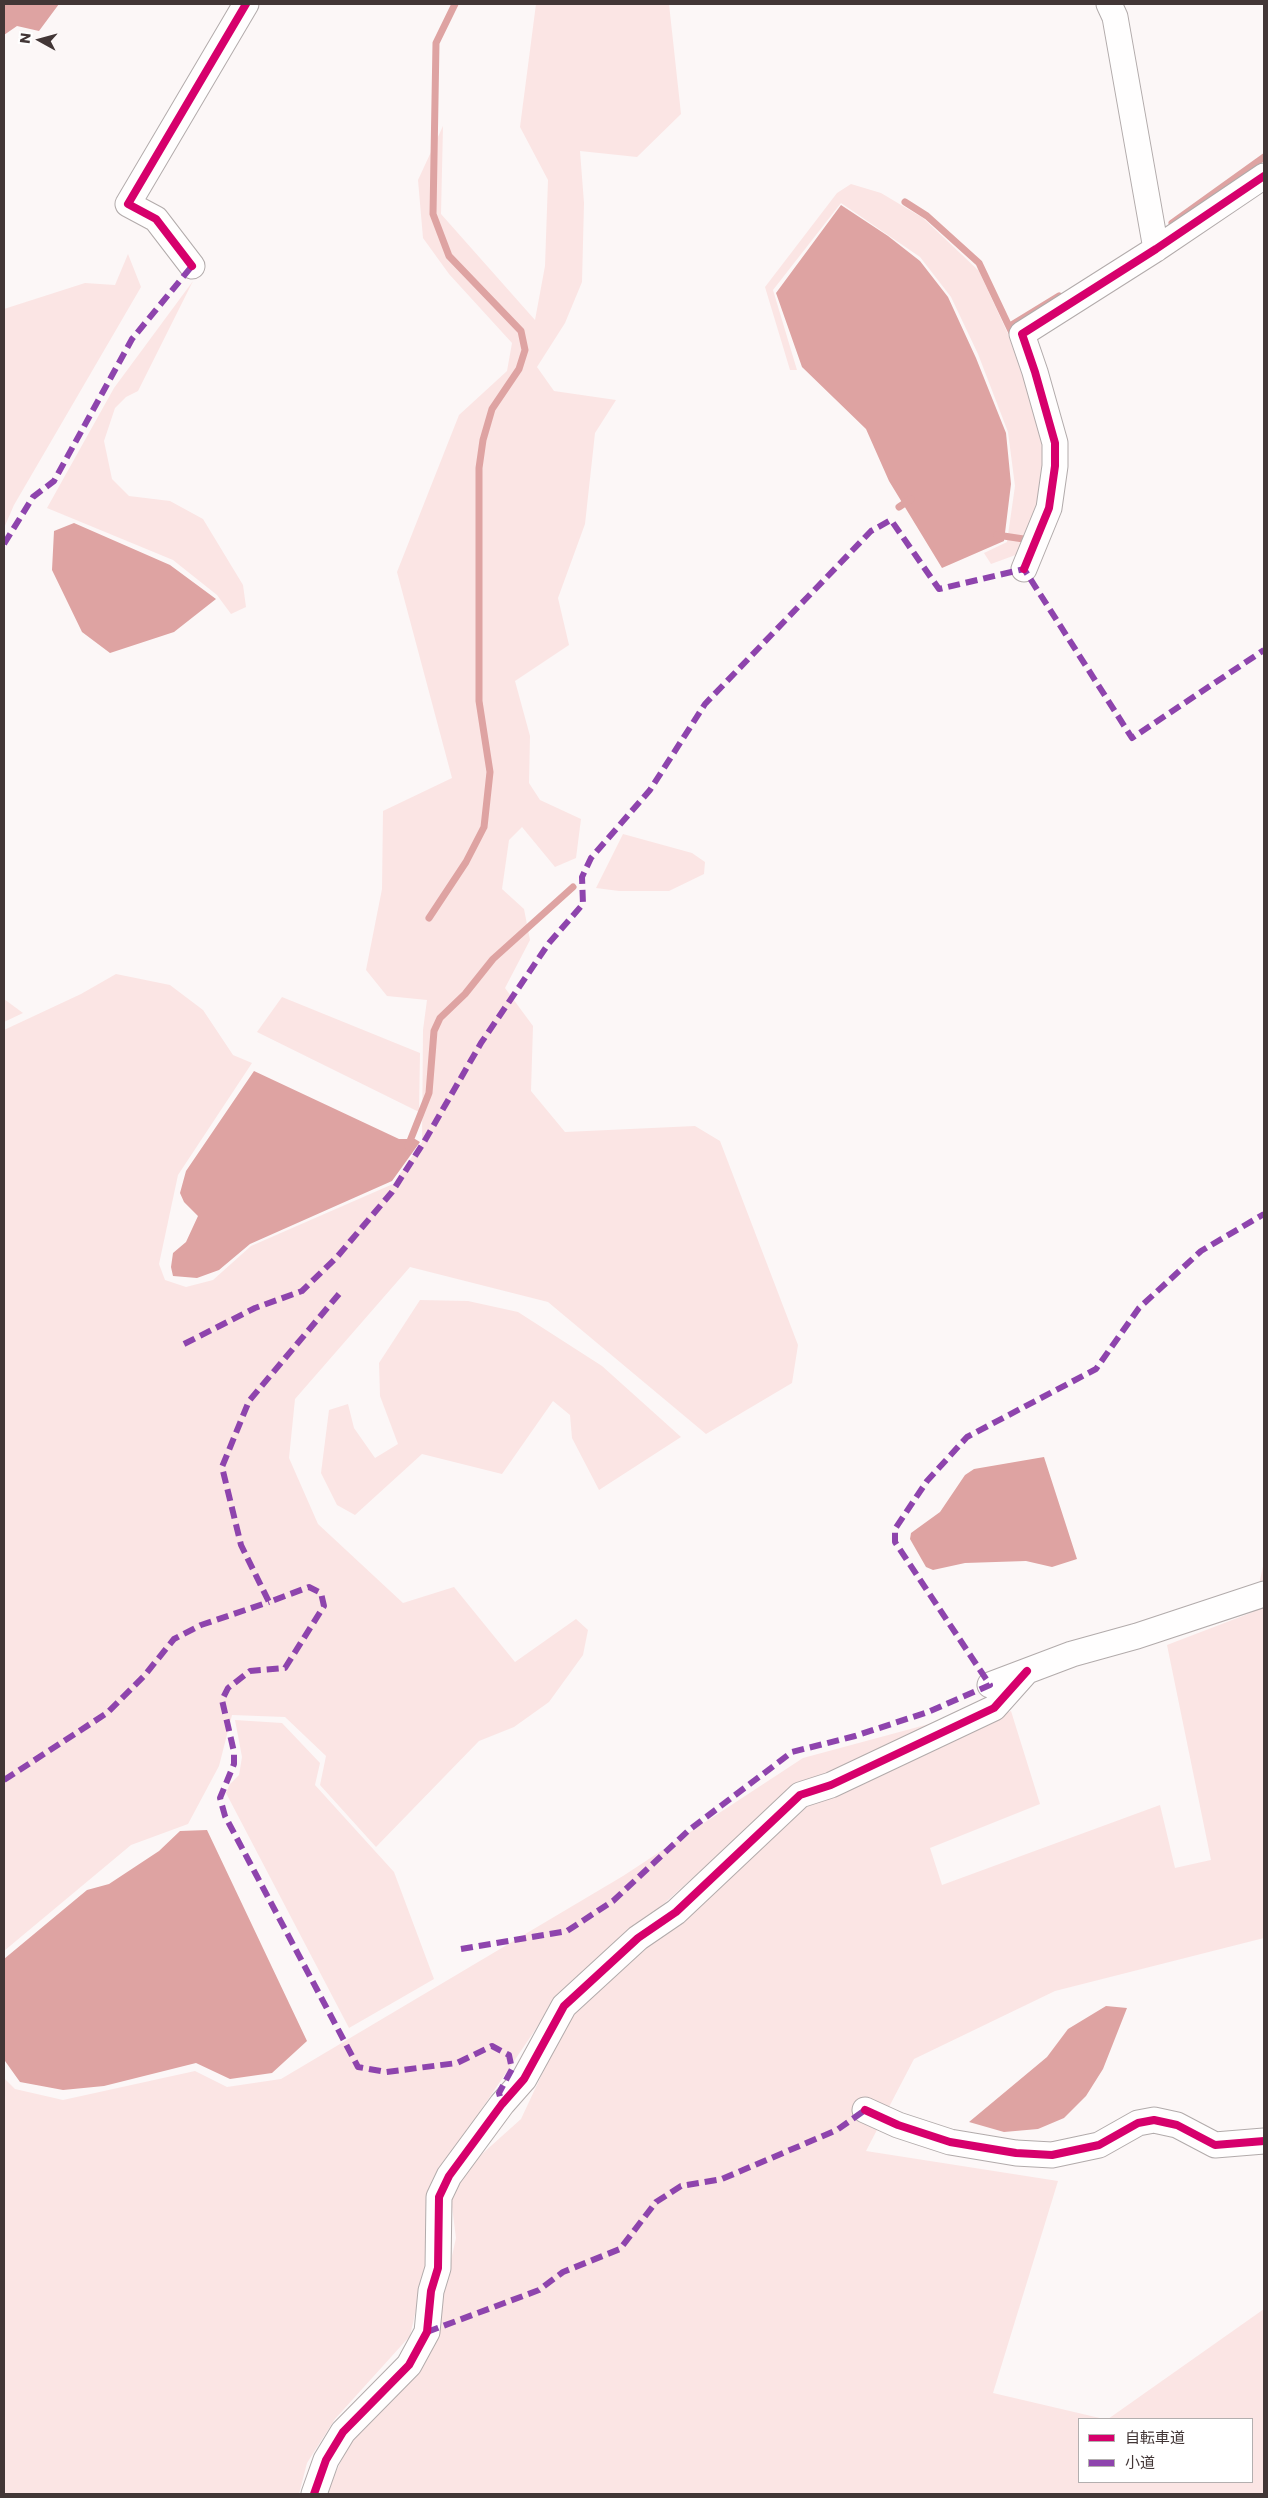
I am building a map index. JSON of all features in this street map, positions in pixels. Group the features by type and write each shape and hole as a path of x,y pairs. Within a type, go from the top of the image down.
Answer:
{"street":[{"path":"192,266 156,219 128,204 246,4"},
{"path":"1109,4 1115,17 1156,249"},
{"path":"1024,569 1049,508 1055,450 1035,372 1022,334 1156,249 1264,176"},
{"path":"990,1685 1072,1654 1138,1636 1264,1594"},
{"path":"314,2494 326,2460 342,2432 409,2365 426,2332 431,2291 438,2268 439,2198 449,2176 502,2104 524,2079 564,2006 638,1938 676,1912 800,1795 830,1785 994,1708 1026,1671"},
{"path":"864,2110 898,2125 950,2142 1016,2153 1052,2155 1090,2147 1138,2123 1154,2120 1177,2125 1216,2145 1264,2141"}],"shaded area":[{"path":"4,4 59,4 39,31 17,26 4,35"},
{"path":"536,4 669,4 681,114 637,157 580,151 584,203 582,282 565,323 537,367 554,391 616,400 595,433 585,524 558,598 569,645 515,681 530,736 529,783 540,800 581,819 576,858 555,867 522,827 509,840 502,889 524,909 530,940 505,988 533,1026 531,1091 565,1132 695,1126 720,1141 798,1345 792,1383 706,1434 548,1302 410,1267 295,1399 289,1458 318,1524 403,1603 454,1587 515,1662 576,1619 588,1630 583,1655 549,1702 514,1727 479,1741 376,1847 320,1785 326,1756 285,1717 232,1715 219,1766 188,1824 131,1845 4,1951 4,1030 81,994 116,974 170,985 203,1010 233,1055 252,1063 178,1175 159,1264 165,1280 186,1287 213,1280 251,1246 393,1184 422,1142 423,1030 427,1000 387,996 366,970 382,889 383,811 452,778 397,572 459,415 507,371 512,343 449,274 423,238 418,180 443,126 441,214 535,320 545,266 548,180 520,127"},
{"path":"851,184 881,193 923,218 979,271 1008,334 1039,423 1043,456 1038,503 1021,553 991,564 984,553 1007,542 1015,486 1008,432 978,354 951,297 920,257 841,203 773,290 797,370 790,370 765,287 837,193"},
{"path":"841,205 888,236 920,261 948,297 976,358 1006,433 1011,484 1004,541 942,568 889,481 866,429 802,367 776,293"},
{"path":"128,254 141,287 14,505 4,528 4,309 85,283 115,285"},
{"path":"193,281 138,391 126,397 115,408 104,441 112,479 129,496 170,501 203,519 243,585 246,607 231,614 217,595 173,560 47,508 114,388"},
{"path":"74,523 170,565 216,599 174,632 110,653 82,632 52,570 54,531"},
{"path":"623,834 692,853 705,862 704,874 669,891 619,891 596,888"},
{"path":"282,997 420,1053 419,1112 257,1032"},
{"path":"4,999 23,1013 4,1022"},
{"path":"254,1071 399,1139 415,1139 420,1142 392,1181 250,1244 219,1270 197,1278 173,1276 171,1267 173,1253 186,1242 198,1216 184,1202 180,1193 186,1171"},
{"path":"420,1300 468,1301 518,1312 602,1366 681,1437 599,1490 572,1438 570,1415 553,1401 502,1474 422,1454 355,1515 337,1505 321,1473 329,1410 348,1404 354,1428 375,1458 398,1444 380,1396 379,1363"},
{"path":"1044,1457 1077,1559 1052,1567 1026,1561 965,1563 933,1570 926,1567 910,1539 911,1533 940,1512 965,1475 974,1469"},
{"path":"1264,1562 1264,1938 1055,1991 914,2059 866,2151 1058,2181 993,2393 1100,2418 1078,2418 1078,2483 1253,2483 1253,2418 1109,2418 1264,2309 1264,2494 325,2494 353,2437 433,2340 456,2238 451,2199 463,2171 521,2119 571,2012 805,1802 871,1778 1011,1711 1040,1804 930,1848 942,1885 1160,1805 1175,1868 1211,1860 1167,1645 1253,1612"},
{"path":"955,1717 792,1789 554,2002 436,2174 427,2201 426,2266 410,2336 335,2419 307,2463 299,2494 4,2494 4,2078 15,2089 63,2100 195,2071 227,2087 281,2079 623,1876 803,1758"},
{"path":"235,1720 282,1723 320,1763 315,1785 394,1872 434,1979 349,2028 226,1793 230,1784 239,1775 242,1757"},
{"path":"207,1830 307,2041 272,2073 230,2079 196,2063 104,2086 63,2090 20,2082 5,2061 4,1959 87,1890 109,1884 159,1851 180,1831"},
{"path":"1106,2006 1127,2008 1103,2069 1086,2096 1064,2118 1038,2129 1004,2132 969,2122 1047,2057 1068,2029"}],"waterway":[{"path":"429,918 466,862 484,827 490,772 479,701 479,468 483,440 492,409 519,369 525,350 521,331 449,256 433,214 436,43 455,4"},
{"path":"1172,223 1264,157"},
{"path":"905,202 927,216 979,263 1014,337"},
{"path":"1010,326 1059,296"},
{"path":"899,507 911,499"},
{"path":"997,535 1030,540"},
{"path":"408,1146 429,1093 434,1031 440,1018 465,994 493,959 573,887"}],"marked path":[{"path":"4,544 33,497 54,481 132,339 192,266"},
{"path":"184,1344 255,1308 302,1291 337,1257 392,1192 424,1142 481,1043 549,943 583,904 582,877 591,858 650,790 705,704 871,531 891,520 939,589 1024,569 1132,738 1264,650"},
{"path":"461,1949 567,1931 613,1901 689,1830 792,1752 855,1736 928,1712 990,1685 895,1542 895,1529 927,1481 967,1437 1096,1369 1139,1308 1201,1251 1264,1214"},
{"path":"339,1294 249,1401 222,1467 241,1545 269,1602 309,1587 321,1593 324,1606 285,1668 250,1671 228,1688 222,1700 234,1752 234,1764 220,1798 225,1816 358,2067 386,2072 457,2063 492,2046 509,2055 512,2069 499,2093 502,2104"},
{"path":"4,1780 107,1713 144,1676 174,1639 201,1625 269,1602"},
{"path":"427,2332 539,2290 563,2272 620,2249 656,2202 681,2186 722,2179 837,2130 865,2110"}],"cycle path":[{"path":"192,266 156,219 128,204 246,4"},
{"path":"1024,569 1049,508 1055,466 1055,443 1022,334 1156,249 1264,176"},
{"path":"314,2494 326,2460 343,2432 409,2365 427,2332 431,2291 438,2268 439,2197 449,2176 502,2104 524,2079 564,2006 638,1938 676,1912 800,1795 831,1785 994,1708 1027,1671"},
{"path":"865,2110 898,2125 950,2142 1016,2153 1052,2155 1099,2145 1138,2123 1154,2120 1177,2125 1215,2145 1264,2141"}]}
